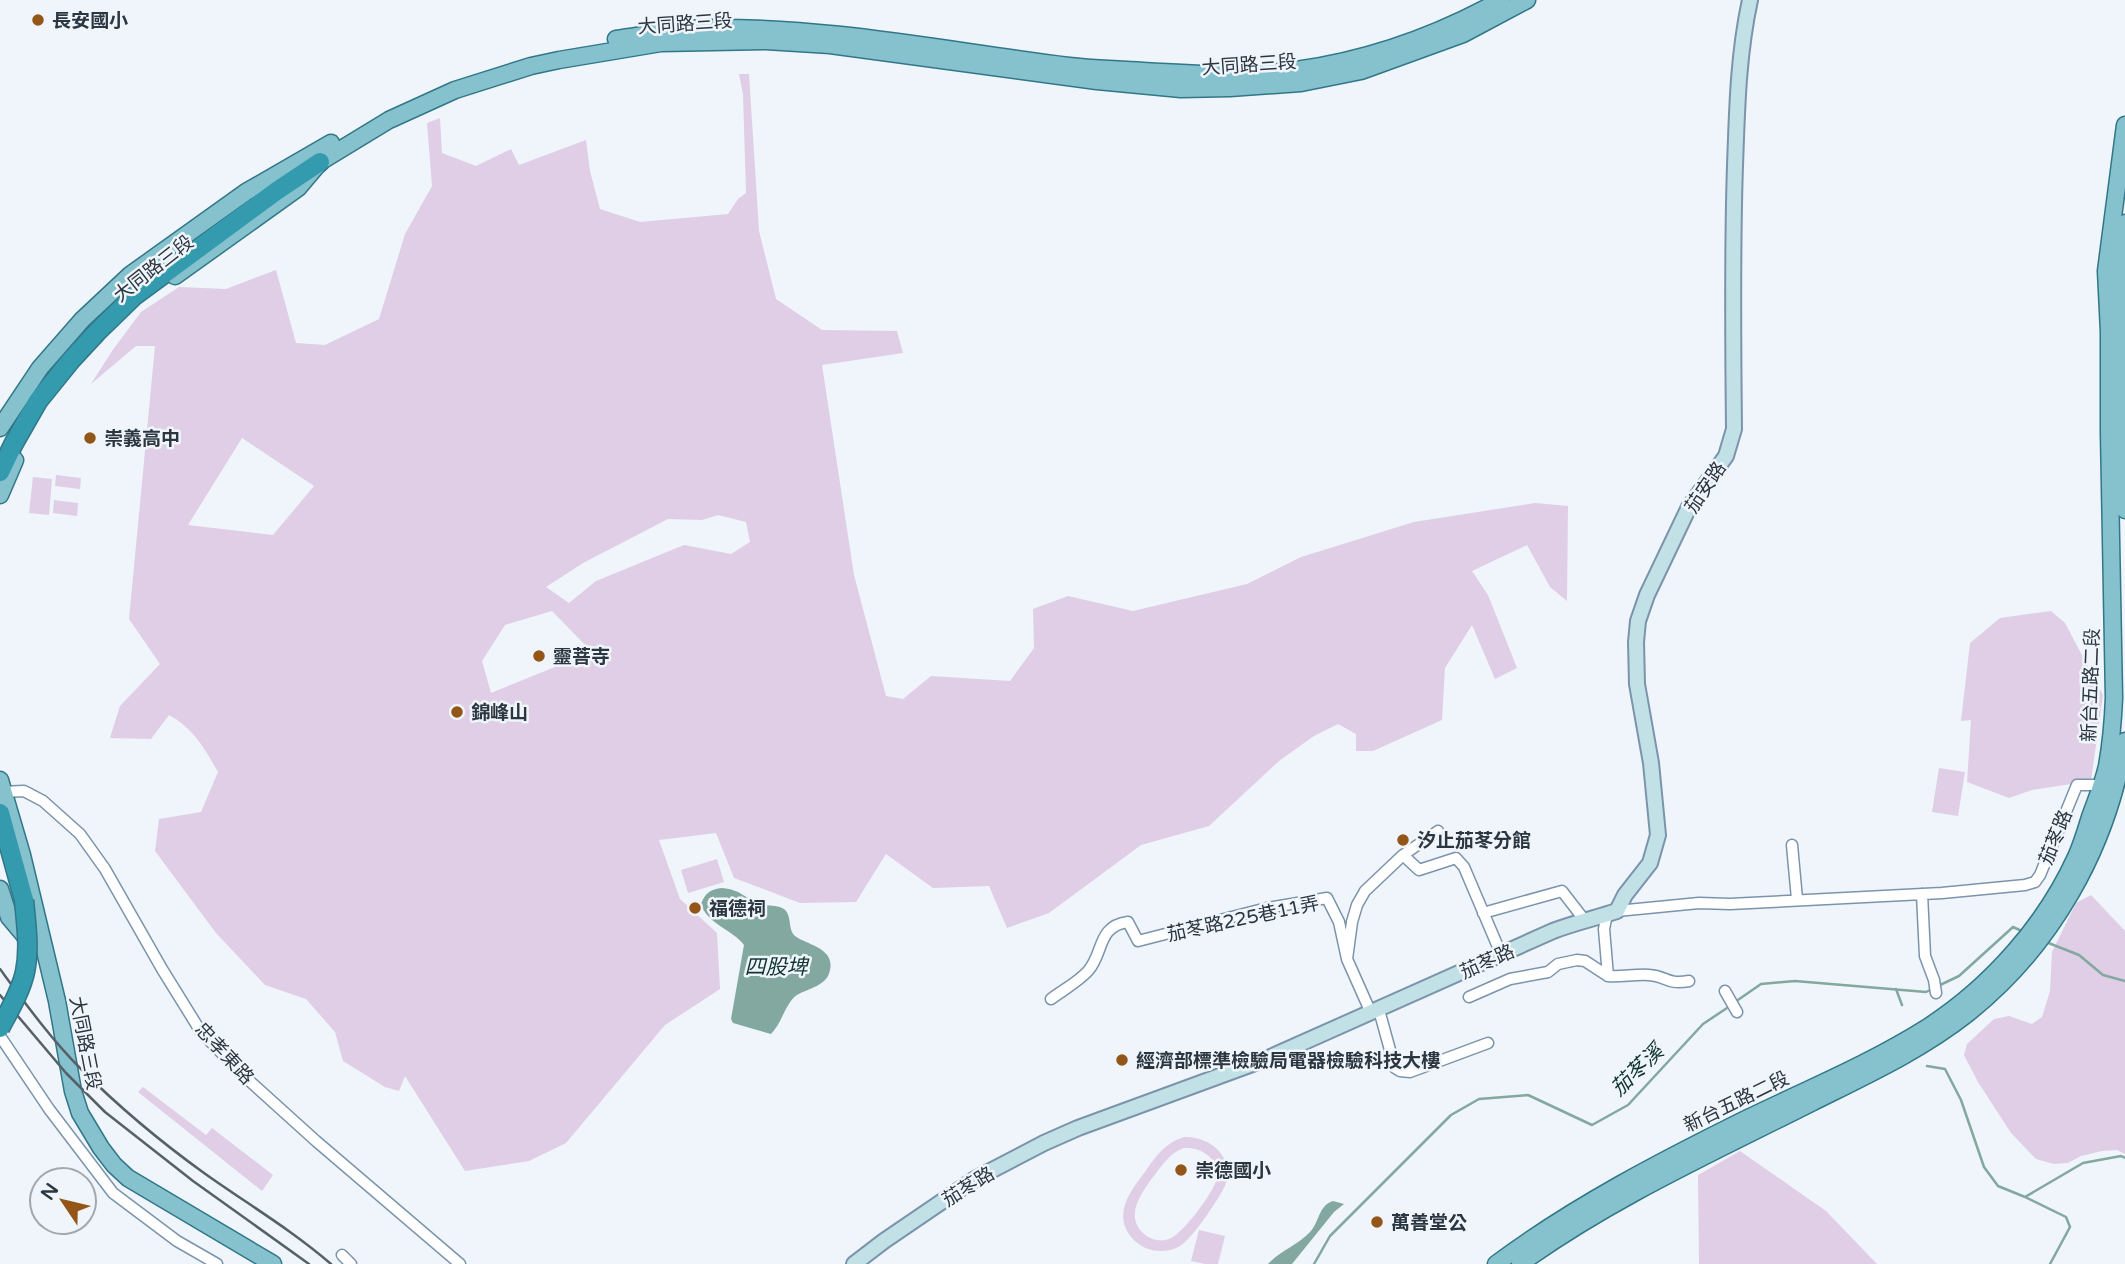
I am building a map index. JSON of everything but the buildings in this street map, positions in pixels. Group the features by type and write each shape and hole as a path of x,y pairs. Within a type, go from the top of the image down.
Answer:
{"highway":[{"path":"0,472 38,401 72,359 134,296 320,162"},
{"path":"0,450 21,413 77,339 113,304 291,167"},
{"path":"0,813 24,900 28,940 25,973 0,1028"},
{"path":"0,838 17,901 20,925 18,973 0,1014"}],"main road":[{"name":"大同路三段","path":"0,428 40,368 82,320 130,275 246,192 380,113 450,81 528,55 660,32 703,28 831,33 1071,66 1225,74 1295,70 1354,59 1423,37 1501,0"},
{"name":"大同路三段","path":"0,495 12,465 53,392 91,348 143,300 298,188 320,162 389,120 455,90 531,66 577,56 661,43 701,41 830,44 1097,81 1181,89 1301,83 1361,71 1463,34 1527,0"},
{"name":"新台五路二段","path":"2109,786 2114,698 2106,271 2125,125"},
{"path":"2125,223 2118,267 2125,510"},
{"name":"新台五路二段","path":"1520,1264 1590,1217 1691,1161 1886,1066 1932,1039 1986,998 2037,943 2090,859 2101,810 2125,741"},
{"name":"大同路三段","path":"1,788 22,855 80,1113 101,1148 128,1178 273,1264"},
{"name":"新台五路二段","path":"1496,1264 1587,1203 1670,1157 1909,1038 1941,1017 2002,965 2032,929 2055,894 2101,810"},
{"name":"大同路三段","path":"0,889 9,917 36,948 51,1003 66,1095 74,1118 94,1151 121,1181 257,1264"}],"street":[{"name":"茄安路","path":"1612,913 1650,863 1658,835 1651,763 1637,684 1637,621 1689,508 1726,456 1734,429 1732,245 1738,90 1750,0"},
{"name":"茄苳路","path":"855,1264 975,1179 1044,1143 1077,1128 1266,1059 1575,922 1586,922 1612,913 1699,903 1730,904 1922,894 2025,885 2035,881 2040,875 2077,785 2109,786"},
{"name":"忠孝東路","path":"1,788 24,792 43,801 80,834 105,869 201,1032 249,1081 460,1264"},
{"path":"1438,831 1403,855 1365,891 1352,922 1347,959 1375,1011 1395,1068 1400,1071 1410,1072 1488,1043"},
{"path":"1792,845 1797,899"},
{"path":"1403,855 1419,870 1456,858 1464,867 1501,954"},
{"path":"1483,913 1562,891 1586,922"},
{"path":"1922,894 1925,956 1936,993"},
{"name":"茄苳路225巷11弄","path":"1051,999 1089,970 1108,930 1119,923 1129,922 1138,941 1267,908 1327,898 1339,922 1347,959"},
{"path":"1608,975 1604,929 1612,913"},
{"path":"1469,997 1510,979 1548,972 1558,964 1577,960 1585,961 1608,975 1651,975 1669,982 1689,981"},
{"path":"1725,991 1737,1012"},
{"path":"0,1036 49,1109 113,1193 177,1241 217,1264"},
{"path":"342,1255 351,1264"}],"shaded area":[{"path":"739,74 749,74 759,231 776,299 822,330 897,331 903,353 822,365 854,575 886,696 903,699 931,676 1010,681 1034,648 1033,609 1068,596 1133,611 1247,584 1301,557 1414,522 1535,503 1568,506 1567,601 1550,587 1527,545 1472,571 1488,595 1517,668 1495,679 1472,625 1445,668 1442,720 1373,751 1356,751 1356,734 1338,724 1314,736 1279,761 1209,826 1141,845 1049,913 1007,928 989,886 933,888 886,854 856,902 800,903 734,878 716,833 659,840 680,899 717,933 720,989 665,1025 566,1143 529,1161 465,1171 405,1076 399,1091 385,1087 343,1061 335,1032 306,999 265,985 216,933 155,851 159,819 201,812 218,772 192,733 169,715 151,739 110,738 120,706 160,664 129,619 155,346 136,346 91,384 141,312 179,287 226,289 276,270 296,343 325,345 379,319 405,234 432,186 427,123 440,118 442,153 476,166 511,149 519,165 586,140 590,171 600,209 640,222 728,214 738,199 746,193 743,94","holes":["242,438 314,486 273,535 188,525","718,515 746,522 750,542 731,554 684,545 596,581 569,603 546,587 583,563 668,519 702,520","552,611 592,652 491,693 482,661 505,625"]},
{"path":"56,475 81,478 80,489 55,486"},
{"path":"33,477 52,479 49,515 29,513"},
{"path":"54,500 78,503 77,516 53,513"},
{"path":"2051,611 2065,623 2103,695 2091,781 2032,790 2009,798 1967,782 1971,720 1961,721 1970,643 2000,618"},
{"path":"1939,768 1965,772 1958,816 1932,812"},
{"path":"717,859 724,882 688,893 681,870"},
{"path":"2091,895 2125,931 2125,1154 2117,1150 2102,1151 2081,1156 2068,1163 2054,1164 2036,1159 2011,1133 1964,1055 1967,1044 1994,1019 2009,1016 2032,1024 2042,1017 2050,991 2052,952 2076,903"},
{"path":"143,1087 206,1135 212,1128 273,1175 262,1191 138,1092"},
{"path":"1193,1137 1216,1148 1226,1162 1227,1180 1209,1212 1185,1242 1171,1250 1153,1250 1132,1238 1123,1221 1123,1212 1129,1195 1153,1161 1166,1146 1177,1140","holes":["1184,1148 1204,1152 1213,1161 1216,1181 1203,1204 1175,1236 1163,1240 1150,1238 1138,1227 1135,1220 1140,1198 1170,1156"]},
{"path":"1740,1151 1826,1211 1877,1264 1699,1264 1698,1175"},
{"path":"1199,1230 1225,1236 1218,1264 1191,1261"}],"water":[{"name":"四股埤","path":"722,888 735,891 761,904 782,908 788,914 795,936 819,948 828,957 830,970 825,980 793,998 771,1034 733,1023 731,1019 744,945 714,922 701,904 709,892"},
{"path":"1333,1201 1344,1204 1334,1212 1292,1264 1268,1264 1310,1232 1324,1206"}],"waterway":[{"path":"1938,986 1959,976 2013,927 2024,932"},
{"path":"2046,942 2079,955 2103,975 2125,981"},
{"name":"茄苳溪","path":"1735,1002 1761,984 1795,981 1926,992 1932,989"},
{"name":"茄苳溪","path":"1896,989 1902,1005"},
{"name":"茄苳溪","path":"1314,1264 1330,1236 1451,1115 1479,1099 1528,1095 1592,1125 1628,1105 1703,1024 1730,1006"},
{"name":"茄苳溪","path":"1927,1066 1945,1069 1961,1100 1984,1167 1998,1186 2025,1197 2083,1163 2121,1156 2125,1158"},
{"path":"2025,1197 2066,1217 2070,1227 2050,1264"}],"railway":[{"path":"0,969 59,1046 125,1110 188,1161 285,1228 331,1264"},
{"path":"0,995 66,1073 105,1112 193,1181 309,1264"}],"place":[{"name":"長安國小","path":"38,20"},
{"name":"崇義高中","path":"90,438"},
{"name":"靈菩寺","path":"539,656"},
{"name":"錦峰山","path":"457,712"},
{"name":"汐止茄苳分館","path":"1403,840"},
{"name":"福德祠","path":"695,908"},
{"name":"經濟部標準檢驗局電器檢驗科技大樓","path":"1122,1060"},
{"name":"崇德國小","path":"1181,1170"},
{"name":"萬善堂公","path":"1377,1222"}]}
